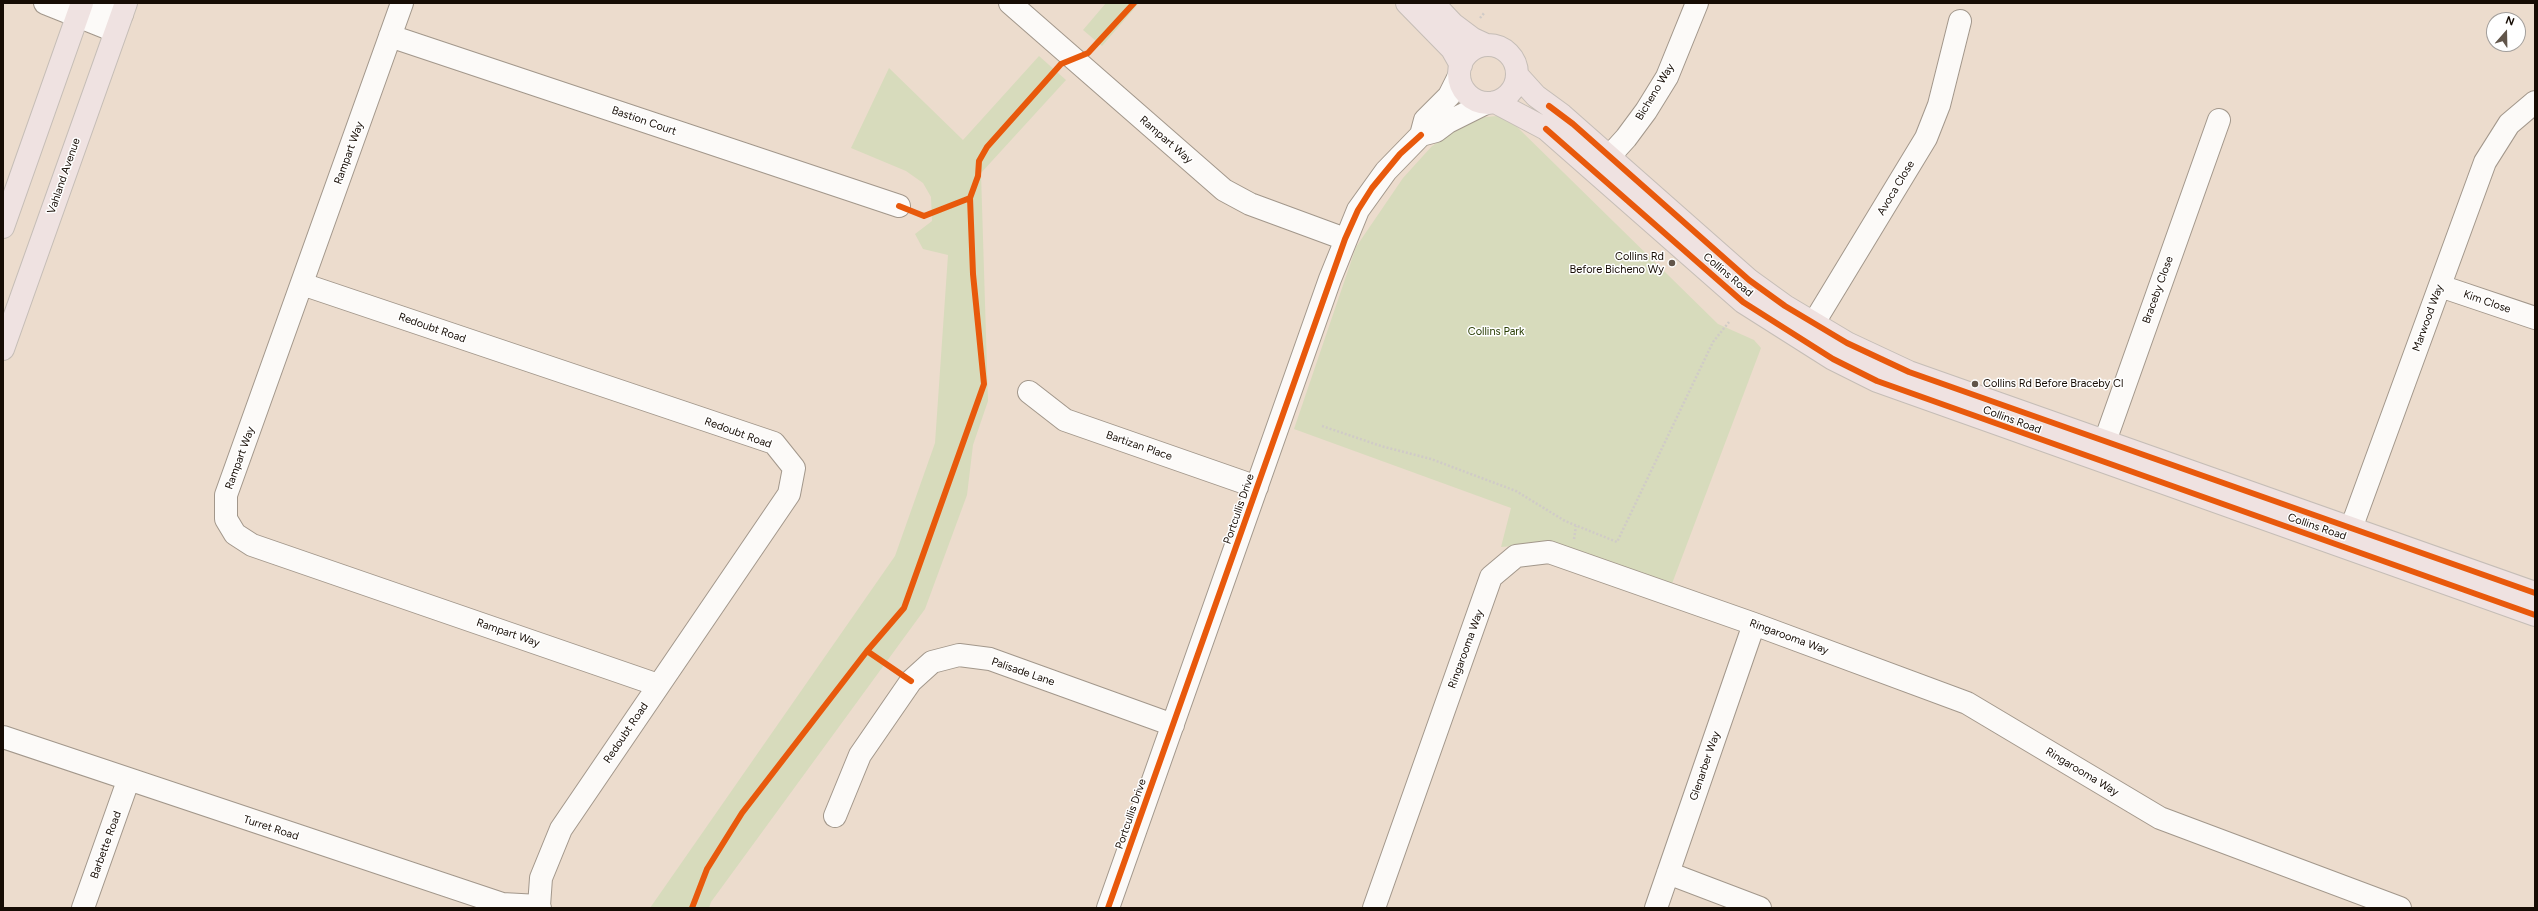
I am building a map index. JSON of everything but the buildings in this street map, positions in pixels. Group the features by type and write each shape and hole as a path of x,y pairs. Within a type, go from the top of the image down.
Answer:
{"main road":[{"name":"Collins Road","path":"1407,3 1452,49 1467,93 1475,99 1490,102 1546,129 1603,164 1749,280 1785,306 1808,332 1877,381 2098,461 2347,538 2535,593"},
{"name":"Collins Road","path":"1433,3 1453,24 1469,37 1507,52 1515,64 1517,75 1536,96 1562,115 1603,164"},
{"path":"3,227 80,10"},
{"name":"Vahland Avenue","path":"3,349 121,16"},
{"path":"1460,70 1467,54 1486,45"},
{"path":"1490,102 1506,96 1514,87 1517,75"},
{"name":"Collins Road","path":"1808,332 1847,343 1909,372 2105,441 2535,615"}],"street":[{"path":"45,3 121,16"},
{"path":"94,3 121,16"},
{"name":"Rampart Way","path":"402,3 226,496 226,519 235,534 252,545 658,685"},
{"name":"Rampart Way","path":"1010,3 1224,190 1250,204 1345,239"},
{"name":"Bicheno Way","path":"1603,164 1646,111 1667,77 1697,3"},
{"name":"Avoca Close","path":"1808,332 1926,138 1939,105 1960,22"},
{"name":"Bastion Court","path":"390,36 899,206"},
{"name":"Portcullis Drive","path":"1421,135 1425,120 1449,96 1460,70"},
{"name":"Portcullis Drive","path":"1108,908 1345,239 1358,210 1372,188 1400,154 1421,135 1436,131 1459,116 1490,102"},
{"name":"Marwood Way","path":"2347,538 2485,162 2509,124 2535,102"},
{"name":"Braceby Close","path":"2098,461 2218,120"},
{"name":"Redoubt Road","path":"302,284 774,443 794,468 789,494 560,829 541,878 539,907"},
{"name":"Kim Close","path":"2440,286 2535,318"},
{"name":"Bartizan Place","path":"1029,392 1065,420 1257,487"},
{"name":"Ringarooma Way","path":"1374,908 1492,577 1516,556 1549,552 1754,624 1967,703 2160,818 2400,908"},
{"name":"Glenarber Way","path":"1656,908 1754,624"},
{"name":"Palisade Lane","path":"835,816 860,755 911,681 932,662 959,655 990,659 1173,726"},
{"name":"Turret Road","path":"3,738 128,781 502,904 539,907"},
{"name":"Barbette Road","path":"83,908 128,781"},
{"path":"1668,873 1760,908"}],"path":[{"path":"1322,426 1381,446 1432,459 1516,491 1565,521 1617,542 1713,342 1729,322"}],"green space":[{"path":"1106,3 1139,3 1102,46 1083,30"},
{"path":"1039,56 1066,80 981,173 988,401 973,445 967,495 925,609 711,902 709,908 650,908 895,556 935,443 948,255 923,249 915,234 932,221 931,197 923,183 906,171 851,148 889,68 963,140"},
{"name":"Collins Park","path":"1497,116 1512,122 1718,324 1754,340 1761,348 1670,589 1550,543 1501,547 1511,508 1294,429 1356,247 1403,178 1432,146 1475,118"}],"cycle path":[{"path":"692,908 707,869 742,813 867,651 904,608 984,384 973,274 970,198 978,176 979,161 987,147 1061,64 1088,53 1134,3"},
{"path":"1549,106 1573,124 1749,280 1785,306 1847,343 1909,372 2535,593"},
{"path":"1546,129 1743,302 1833,359 1877,381 2535,615"},
{"path":"1108,908 1345,239 1358,210 1372,188 1400,154 1421,135"},
{"path":"899,206 924,216 970,198"},
{"path":"867,651 911,681"}],"place":[{"name":"Collins Rd Before Bicheno Wy","path":"1672,263"},
{"name":"Collins Rd Before Braceby Cl","path":"1975,384"}]}
